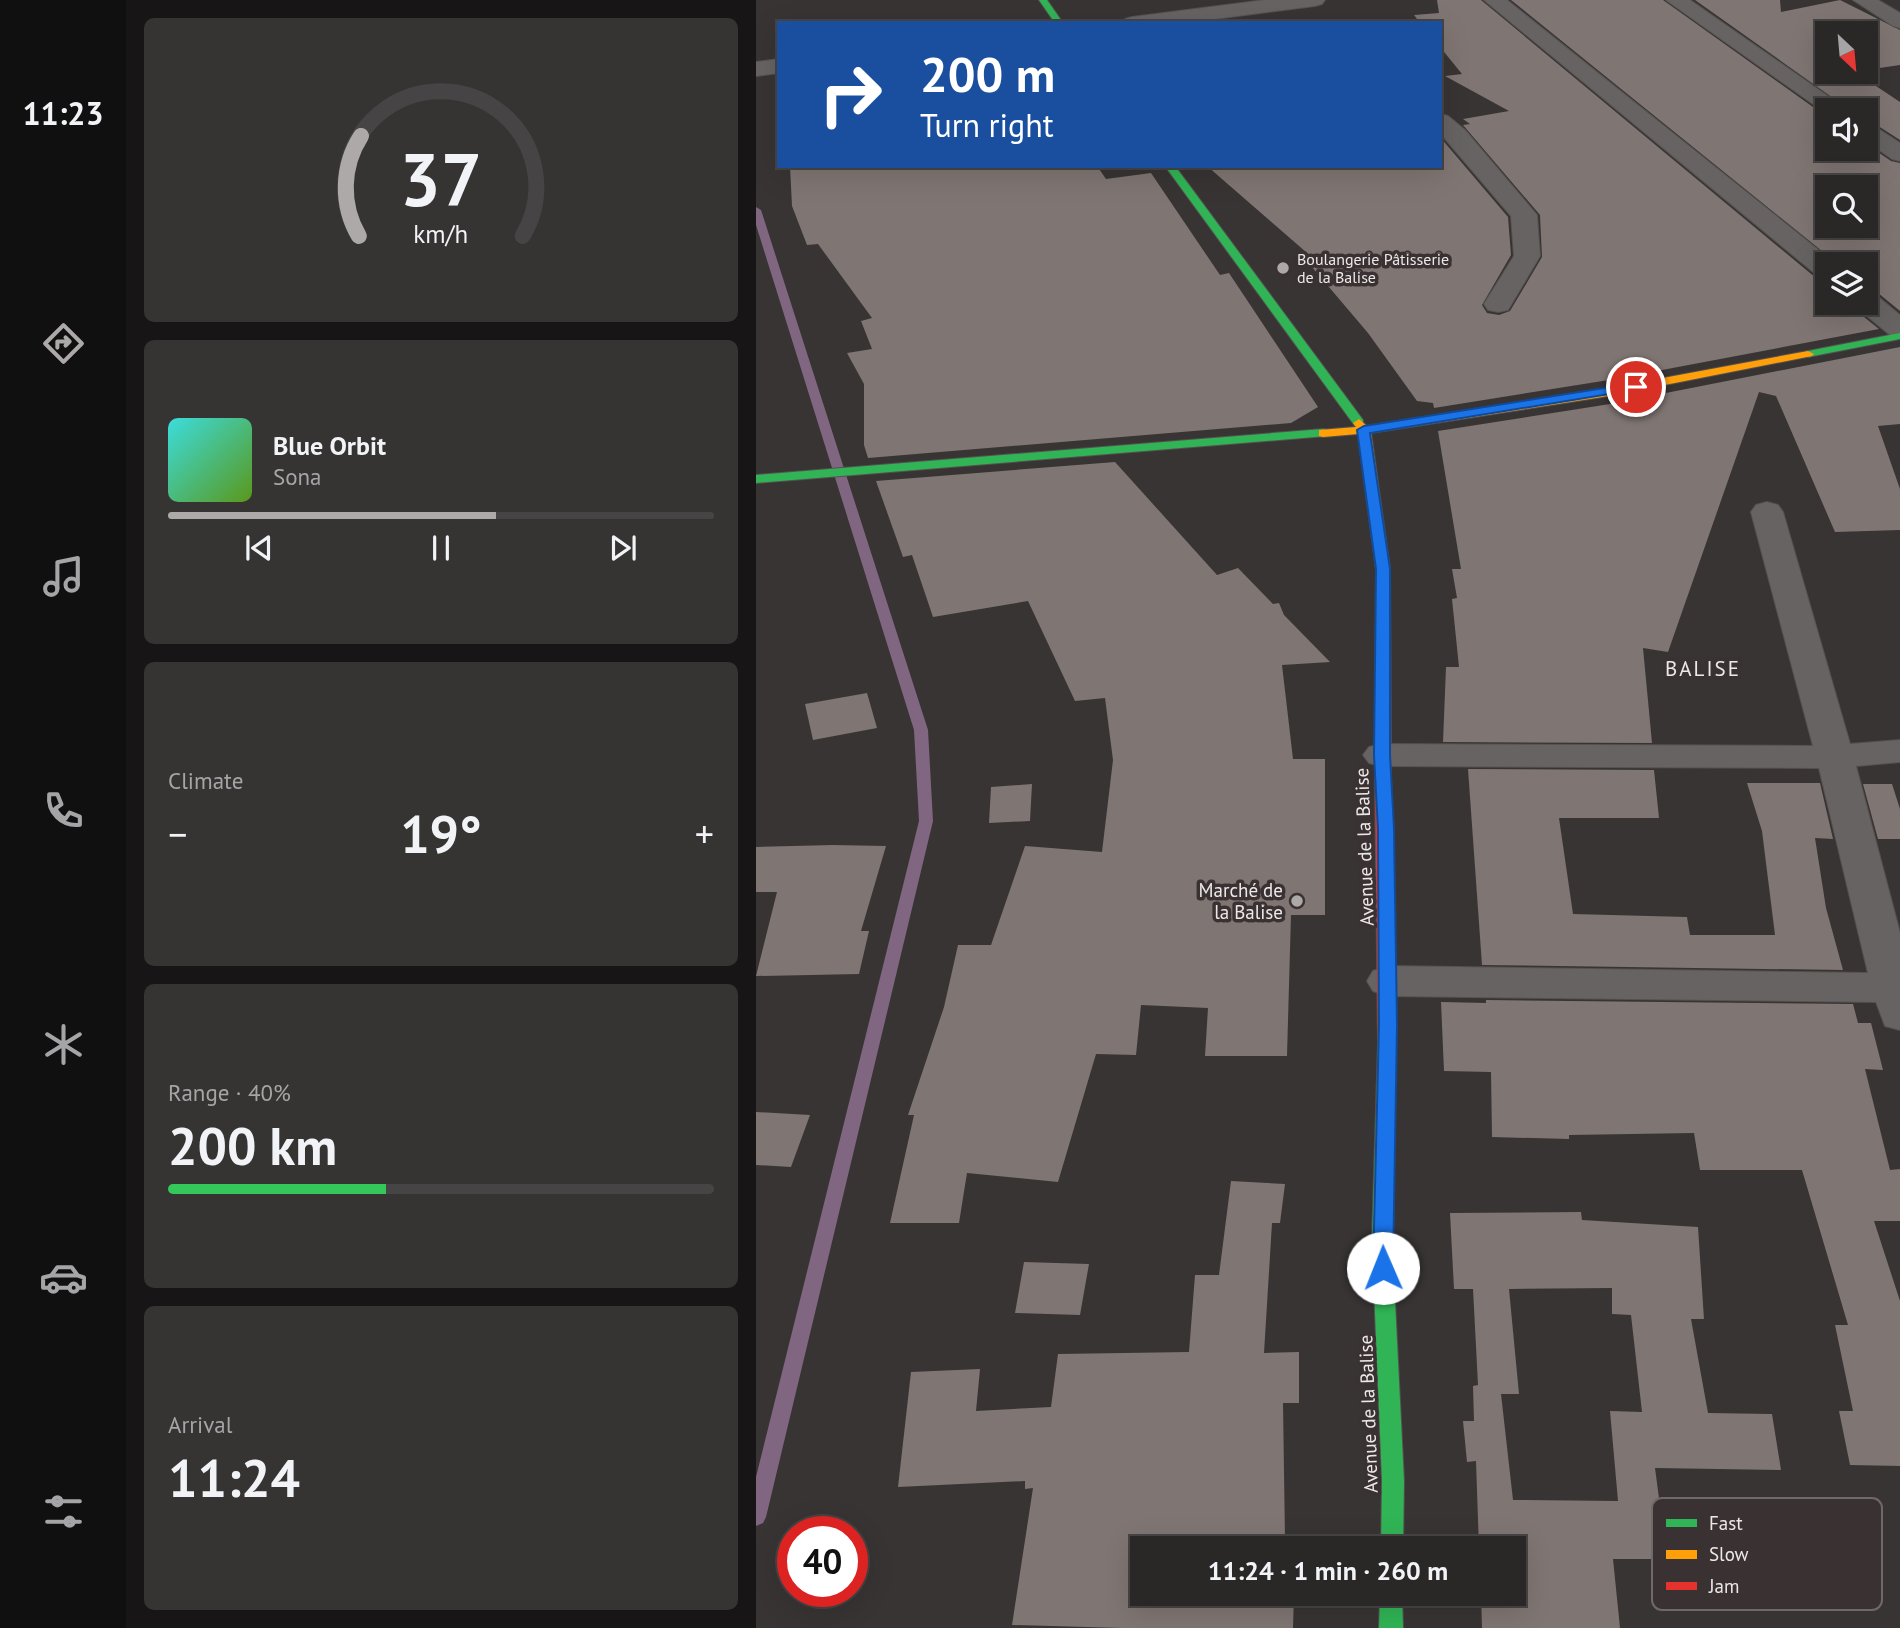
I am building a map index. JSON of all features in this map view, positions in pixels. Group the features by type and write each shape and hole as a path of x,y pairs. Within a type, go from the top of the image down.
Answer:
{"street":[{"path":"1043,0 1058,21"},
{"path":"1494,0 1815,260"},
{"path":"1676,0 1819,98"},
{"path":"1863,0 1900,22"},
{"path":"1148,21 1305,1 1323,21"},
{"path":"1442,123 1457,135 1524,215 1527,257 1497,304"},
{"path":"1878,139 1900,154"},
{"name":"Avenue de la Balise","path":"1171,168 1364,430 1383,569 1382,755 1388,981 1382,1241 1393,1481 1392,1536"},
{"path":"1878,311 1900,329"},
{"path":"756,479 1364,430 1609,392 1900,335"},
{"path":"1388,981 1896,1001 1835,757 1766,512"},
{"path":"1382,755 1835,757 1900,751"},
{"path":"1391,1606 1391,1628"}],"building":[{"path":"1437,0 1481,0 1815,277 1815,315 1862,315 1879,329 1609,380 1434,408 1433,403 1417,401 1368,333 1306,260 1314,259 1209,168 1442,168 1442,139 1508,217 1511,255 1482,305 1487,313 1499,315 1510,311 1542,257 1540,215 1463,125 1470,124 1463,119 1509,111 1445,76 1462,74 1442,49 1442,21 1418,21 1414,15 1439,13"},
{"path":"1511,0 1663,0 1815,108 1815,161 1878,161 1878,152 1891,161 1900,163 1900,311 1878,293 1878,252 1823,252"},
{"path":"1695,0 1780,0 1781,12 1840,0 1900,30 1900,65 1878,68 1878,21 1815,21 1815,84 1873,84 1900,102 1900,140 1878,126 1878,98 1833,98"},
{"path":"790,168 1098,168 1106,179 1151,173 1220,275 1229,273 1318,407 1291,423 868,458 864,445 864,384 847,353 872,349 861,321 872,318 818,244 807,245 792,206"},
{"path":"1900,347 1900,424 1878,426 1900,489 1900,530 1835,532 1776,396 1759,392 1668,652 1643,648 1652,743 1443,742 1446,667 1459,667 1452,599 1457,598 1452,569 1461,569 1438,431 1610,404"},
{"path":"1115,462 1217,575 1238,568 1273,604 1279,603 1284,615 1330,662 1282,665 1293,759 1325,759 1325,915 1291,915 1287,1056 1205,1056 1208,1008 1141,1005 1136,1055 1096,1054 1058,1182 967,1173 959,1223 890,1223 914,1115 908,1115 944,1007 958,945 991,945 1025,846 1102,852 1113,760 1105,698 1075,701 1028,601 933,617 912,555 903,557 876,481"},
{"path":"867,693 877,728 813,740 805,704"},
{"path":"1468,769 1654,770 1659,818 1559,818 1573,914 1687,917 1690,935 1775,935 1762,831 1747,783 1820,783 1833,839 1815,838 1826,908 1843,970 1482,965"},
{"path":"1032,784 1030,821 989,823 991,787"},
{"path":"1863,784 1892,784 1900,809 1900,839 1878,839"},
{"path":"886,846 861,931 869,931 859,974 756,976 777,892 756,892 756,847"},
{"path":"1486,1000 1853,1004 1858,1023 1871,1023 1883,1070 1865,1069 1890,1170 1900,1169 1900,1221 1874,1221 1900,1301 1900,1466 1850,1465 1839,1411 1853,1411 1835,1325 1848,1325 1802,1170 1700,1170 1694,1133 1569,1135 1569,1139 1492,1137 1491,1072 1444,1071 1441,1002 1486,1003"},
{"path":"756,1112 810,1115 791,1167 756,1165"},
{"path":"1231,1181 1285,1184 1280,1223 1272,1223 1264,1353 1299,1352 1299,1403 1283,1403 1285,1536 1130,1536 1130,1606 1294,1606 1293,1628 1012,1625 1033,1488 1025,1489 1025,1481 898,1487 911,1372 980,1369 976,1411 1051,1407 1058,1354 1189,1352 1195,1275 1219,1275"},
{"path":"1581,1212 1582,1220 1698,1227 1704,1319 1691,1319 1708,1413 1772,1414 1781,1470 1655,1468 1659,1498 1652,1498 1652,1559 1613,1559 1620,1628 1482,1628 1481,1606 1526,1606 1526,1536 1479,1536 1476,1461 1467,1462 1463,1421 1474,1421 1473,1386 1478,1385 1473,1289 1454,1289 1450,1213","holes":["1612,1288 1612,1314 1631,1315 1642,1412 1610,1411 1618,1501 1513,1500 1501,1394 1519,1394 1509,1289"]},
{"path":"1024,1262 1089,1264 1080,1315 1015,1313"}],"waterway":[{"path":"756,210 921,730 926,821 756,1517"}],"traffic: fast":[{"path":"1043,0 1058,21"},
{"path":"1171,168 1359,423"},
{"path":"1808,354 1900,336"},
{"path":"756,479 1323,433"},
{"path":"1387,1044 1382,1241 1393,1481 1392,1536"},
{"path":"1391,1606 1391,1628"}],"traffic: slow":[{"path":"1323,433 1364,430 1609,392 1808,354"},
{"path":"1359,423 1364,430 1383,569 1383,775"}],"traffic: jam":[{"path":"1383,775 1387,1044"}],"place":[{"name":"Boulangerie Pâtisserie de la Balise","path":"1283,268"},
{"name":"Marché de la Balise","path":"1297,901"}],"district":[{"name":"BALISE","path":"1703,669"}],"route":[{"path":"1383,1268 1388,1025 1386,829 1382,755 1383,569 1364,430 1636,387"}]}
